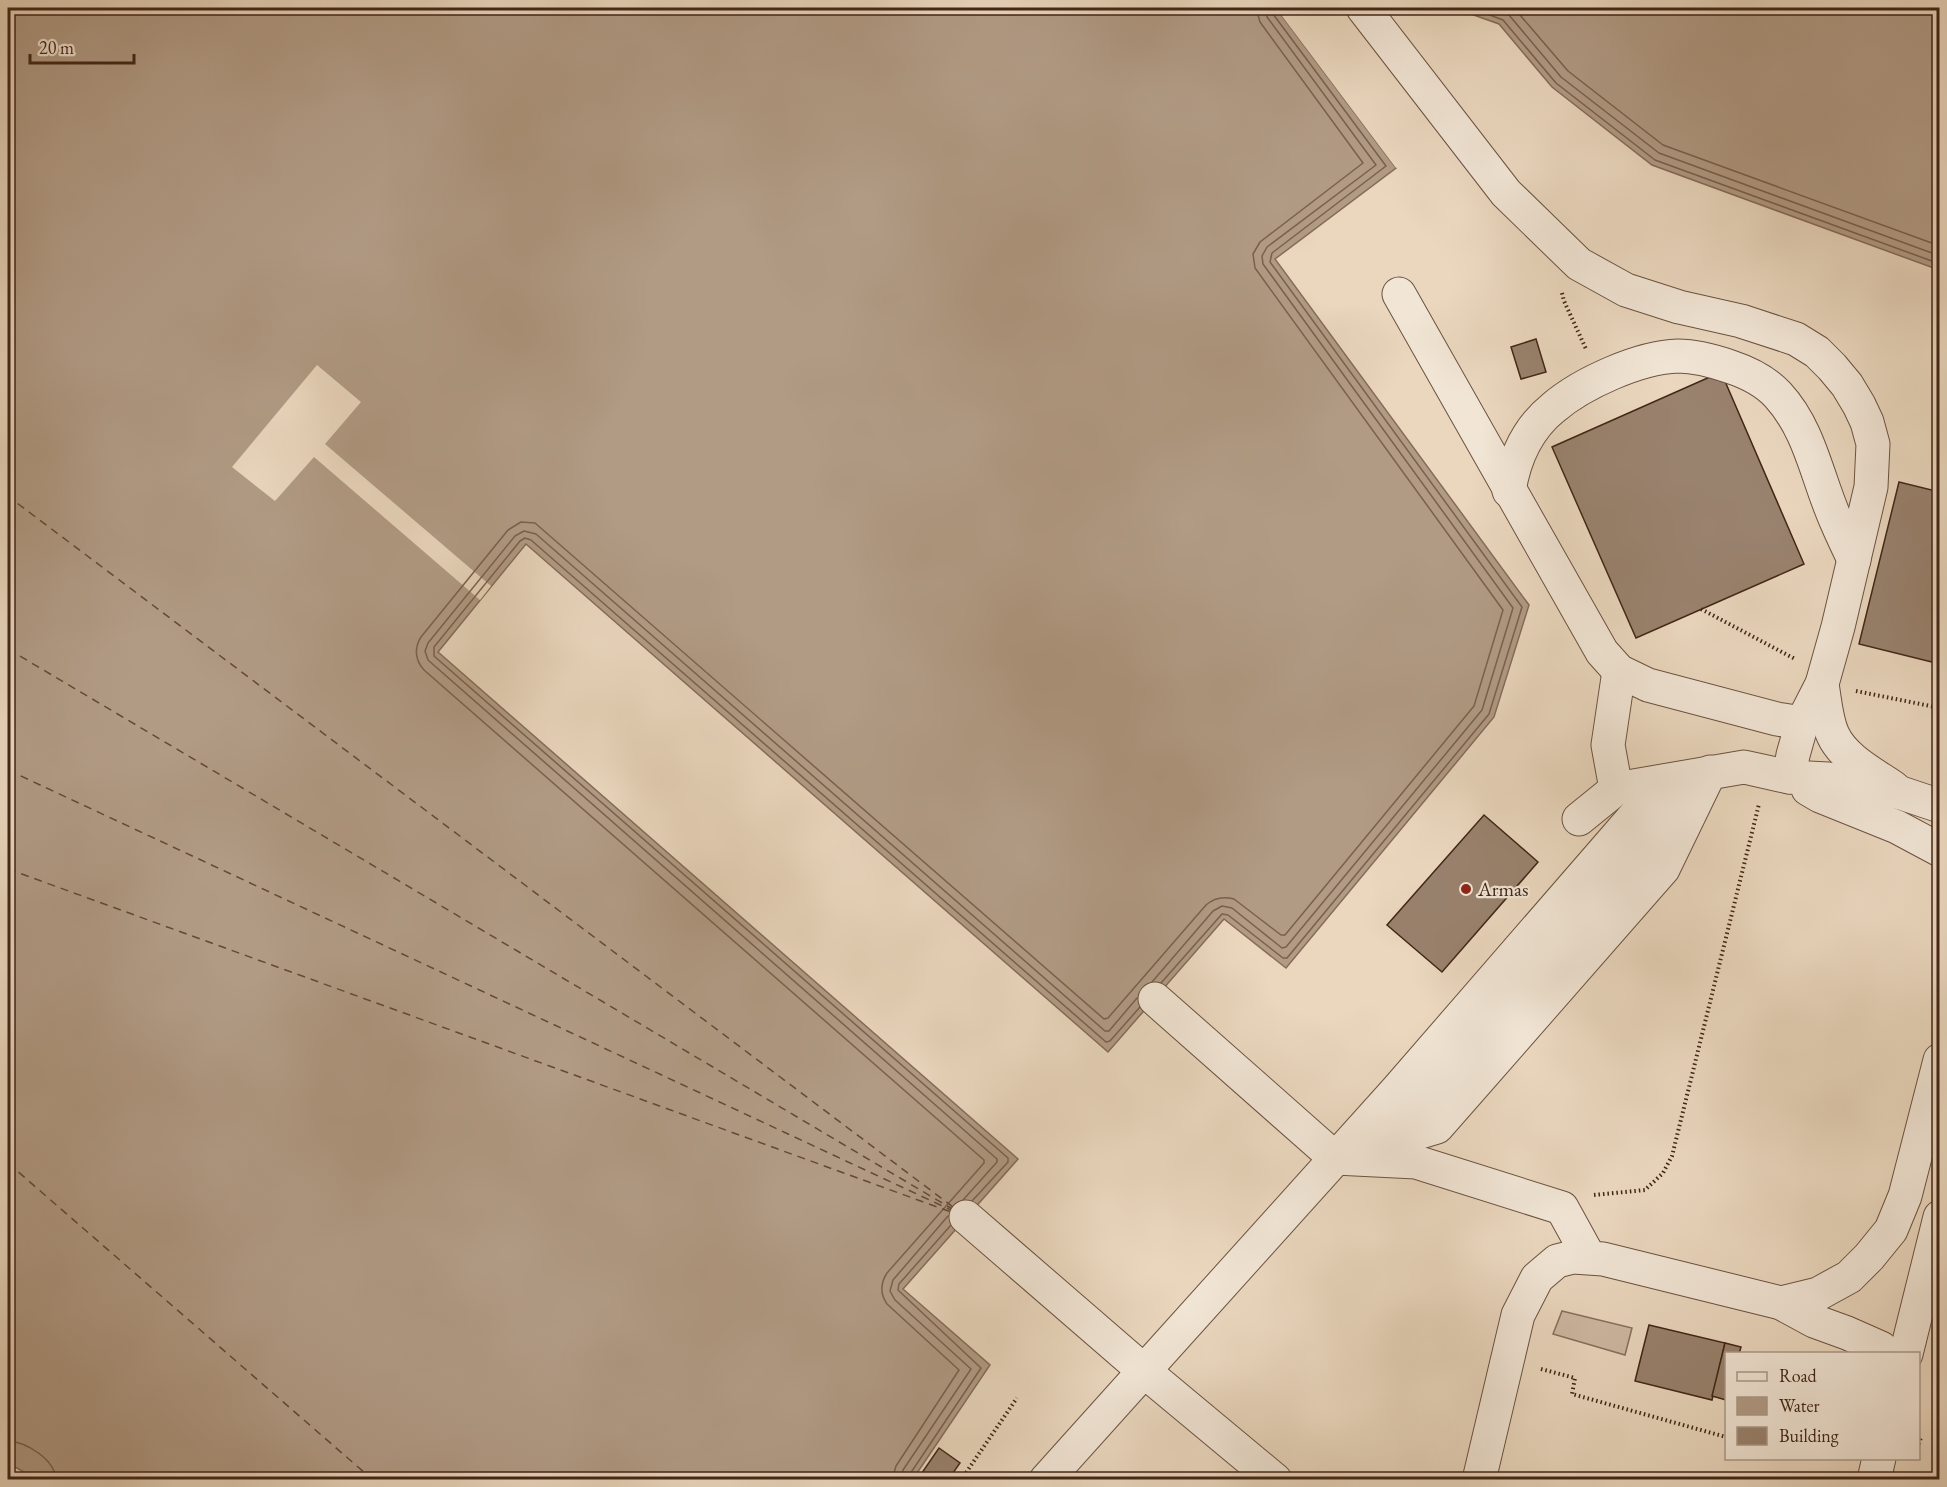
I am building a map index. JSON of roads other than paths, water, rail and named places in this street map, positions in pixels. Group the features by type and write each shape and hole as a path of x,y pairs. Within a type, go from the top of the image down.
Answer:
{"lane":[{"path":"1363,8 1506,193 1579,264 1626,290 1679,307 1741,321 1796,339 1817,352 1832,367 1847,385 1858,405 1867,422 1874,444 1871,487 1822,684 1802,723 1793,755 1777,774"},
{"path":"1399,294 1602,652 1618,671 1648,686 1777,719 1802,723"},
{"path":"1509,491 1522,447 1532,431 1552,408 1579,390 1638,364 1677,356 1698,357 1749,373 1778,394 1806,436 1837,523 1854,560"},
{"path":"1618,671 1608,745 1665,781"},
{"path":"1822,684 1834,736 1859,764 1901,793"},
{"path":"1579,819 1665,781 1744,767 1777,774 1828,779 1901,793 1940,806"},
{"path":"1777,774 1820,796 1897,827 1940,850"},
{"path":"1335,1158 1407,1099 1665,781"},
{"path":"1335,1158 1437,1127 1663,869 1665,781"},
{"path":"1046,1479 1335,1158 1386,1080 1665,781"},
{"path":"1155,999 1335,1158 1416,1162 1562,1208 1589,1257"},
{"path":"1780,1303 1818,1294 1849,1277 1891,1230 1905,1196 1940,1060"},
{"path":"966,1217 1144,1371 1275,1479"},
{"path":"1906,1352 1940,1217"},
{"path":"1479,1479 1518,1315 1537,1278 1557,1261 1573,1257 1589,1257 1780,1303 1814,1321 1847,1333 1886,1352"},
{"path":"1874,1479 1879,1460"}],"water":[{"path":"8,8 1276,8 1396,168 1275,259 1529,605 1494,717 1286,968 1224,919 1108,1052 526,544 438,652 1018,1159 903,1289 990,1365 913,1479 38,1480 8,1463"},
{"path":"1454,8 1939,8 1939,270 1652,165 1552,87 1499,24"}],"place":[{"name":"Armas","path":"1466,889"}]}
